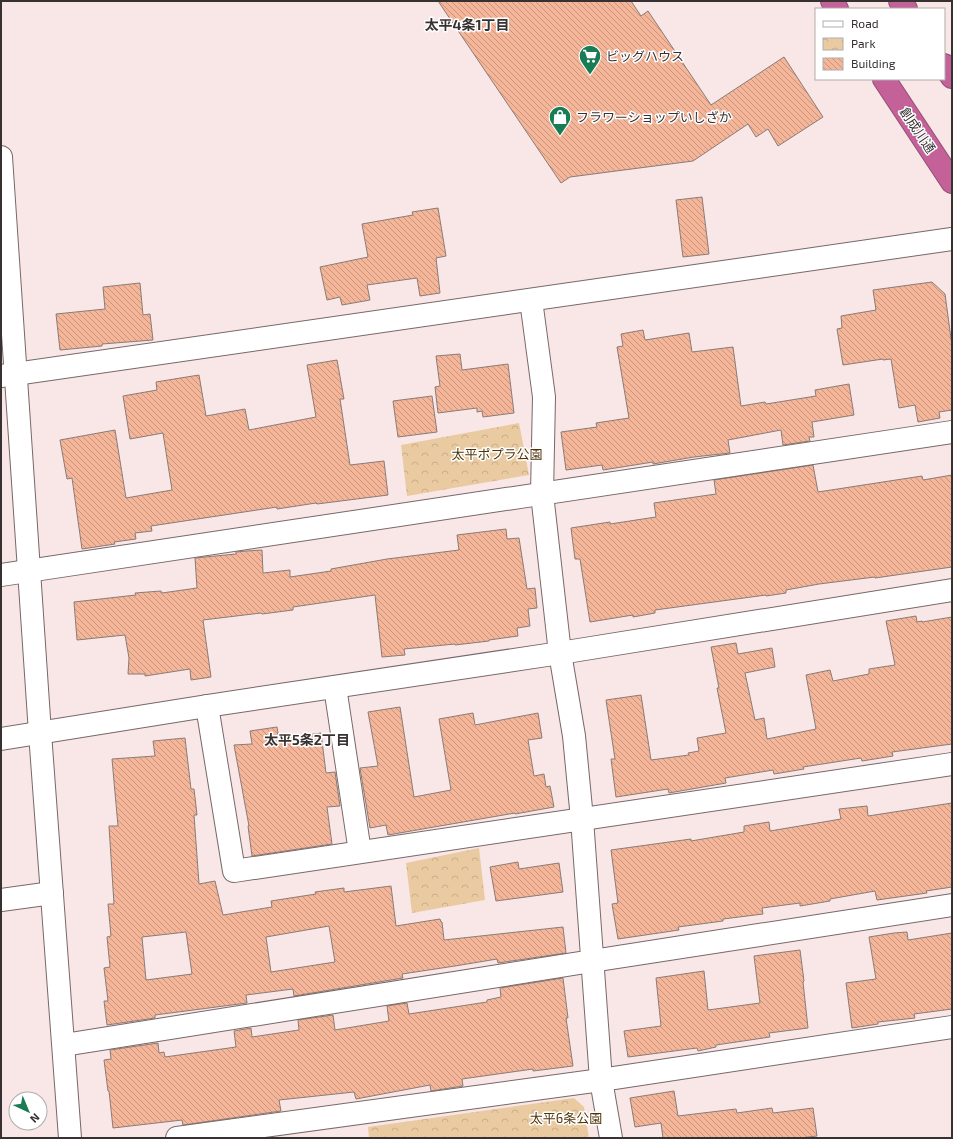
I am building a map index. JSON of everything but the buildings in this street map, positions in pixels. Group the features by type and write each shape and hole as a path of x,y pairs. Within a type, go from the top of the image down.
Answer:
{"highway":[{"path":"945,67 952,77"},
{"name":"創成川通","path":"885,80 952,182"}],"street":[{"path":"1,157 8,375 29,570 70,1138"},
{"path":"8,375 952,239"},
{"path":"531,300 544,396 542,494 560,653 574,736 582,819 601,1080 611,1138"},
{"path":"1,574 952,432"},
{"path":"1,739 207,706 560,653 952,590"},
{"path":"335,687 360,852"},
{"path":"207,706 234,872 952,764"},
{"path":"1,900 52,893"},
{"path":"64,1045 592,961 952,906"},
{"path":"177,1138 601,1080 952,1027"}],"green space":[{"name":"太平ポプラ公園","path":"519,423 529,475 407,496 401,445"},
{"path":"479,848 485,900 412,913 406,863"},
{"name":"太平6条公園","path":"574,1098 584,1107 589,1138 369,1138 368,1127"}],"place":[{"name":"ビッグハウス","path":"590,76"},
{"name":"フラワーショップいしざか","path":"560,136"}],"district":[{"name":"太平4条1丁目","path":"467,25"},
{"name":"太平5条2丁目","path":"307,740"}]}
